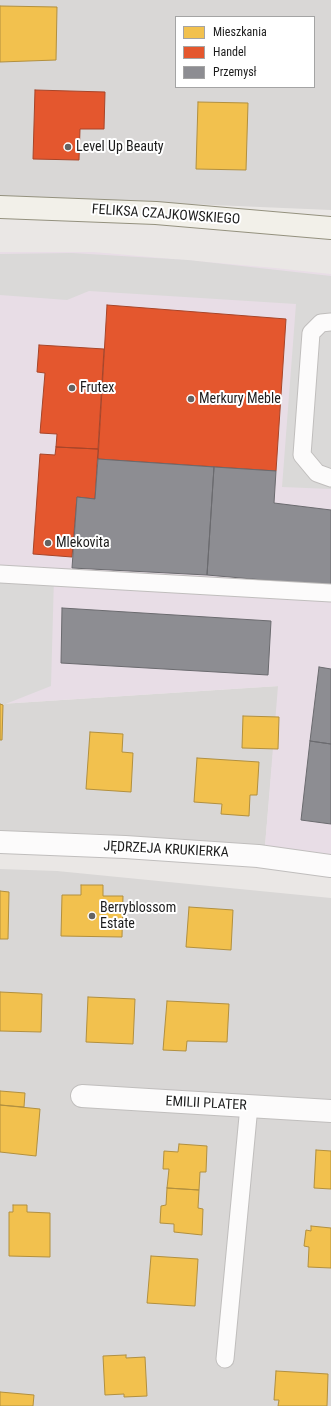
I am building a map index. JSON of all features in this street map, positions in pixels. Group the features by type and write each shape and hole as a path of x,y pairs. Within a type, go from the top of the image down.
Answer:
{"street":[{"name":"FELIKSA CZAJKOWSKIEGO","path":"0,207 156,213 331,228"},
{"name":"JĘDRZEJA KRUKIERKA","path":"0,842 125,847 258,856 331,866"},
{"name":"EMILII PLATER","path":"82,1096 331,1111"}],"lane":[{"path":"331,322 321,323 311,333 302,455 317,473 331,478"},
{"path":"0,574 331,593"},
{"path":"225,1359 249,1106"}],"shaded area":[{"path":"0,0 331,0 331,210 0,196"},
{"path":"0,252 94,252 331,274 331,856 265,846 278,686 0,704"},
{"path":"72,253 188,260 331,276 331,489 282,487 296,304 89,291 67,300 0,295 0,254"},
{"path":"0,574 54,577 51,686 3,705 0,704"},
{"path":"279,686 265,846 259,850 104,834 0,832 0,704"},
{"path":"0,869 57,871 331,898 331,1406 0,1406"}],"building: Mieszkania":[{"path":"0,6 57,7 56,60 0,62"},
{"path":"198,102 248,103 246,170 196,169"},
{"path":"0,704 3,705 2,740 0,740"},
{"path":"243,716 279,717 278,749 242,748"},
{"path":"90,732 123,734 122,752 133,753 131,792 86,789"},
{"path":"197,758 259,762 257,795 250,795 249,816 221,814 222,804 194,802"},
{"name":"Berryblossom Estate","path":"81,885 103,885 103,896 123,896 122,937 61,936 62,895 81,895"},
{"path":"0,891 9,892 8,939 0,939"},
{"path":"189,907 233,910 231,950 186,947"},
{"path":"0,992 42,994 41,1032 0,1031"},
{"path":"88,997 135,999 133,1044 86,1042"},
{"path":"167,1001 229,1004 227,1042 187,1041 186,1051 163,1050"},
{"path":"0,1091 25,1093 24,1107 0,1105"},
{"path":"0,1105 40,1109 36,1156 0,1152"},
{"path":"179,1144 207,1146 206,1172 200,1172 199,1190 167,1188 169,1169 163,1169 164,1151 178,1152"},
{"path":"316,1150 331,1151 331,1189 314,1188"},
{"path":"167,1188 199,1190 198,1208 203,1209 202,1235 174,1232 174,1224 160,1223 161,1206 166,1205"},
{"path":"13,1205 27,1205 27,1212 50,1213 50,1257 9,1256 9,1212 13,1212"},
{"path":"311,1226 331,1228 331,1268 308,1267 309,1247 304,1246 306,1230 311,1231"},
{"path":"151,1256 198,1259 195,1306 147,1303"},
{"path":"126,1355 126,1358 145,1357 147,1396 124,1397 124,1394 105,1395 103,1356"},
{"path":"276,1371 328,1374 327,1406 278,1406 279,1400 274,1400"},
{"path":"0,1392 34,1395 33,1406 0,1406"}],"building: Handel":[{"path":"35,90 105,92 104,129 80,129 79,160 33,159"},
{"name":"Merkury Meble","path":"107,305 286,319 276,471 98,459"},
{"path":"39,345 104,349 98,449 56,447 57,434 40,433 45,373 37,372"},
{"path":"56,447 98,449 95,499 77,497 72,557 33,554 40,454 55,455"}],"building: Przemysł":[{"path":"98,459 214,467 207,575 72,568 77,497 95,499"},
{"path":"214,467 276,471 274,503 331,510 331,586 207,575"},
{"path":"62,608 271,621 268,675 61,663"},
{"path":"319,667 331,669 331,744 310,741"},
{"path":"310,741 331,744 331,824 301,820"}],"place":[{"name":"Level Up Beauty","path":"68,147"},
{"name":"Frutex","path":"72,388"},
{"name":"Merkury Meble","path":"191,399"},
{"name":"Mlekovita","path":"48,543"},
{"name":"Berryblossom Estate","path":"92,916"}]}
